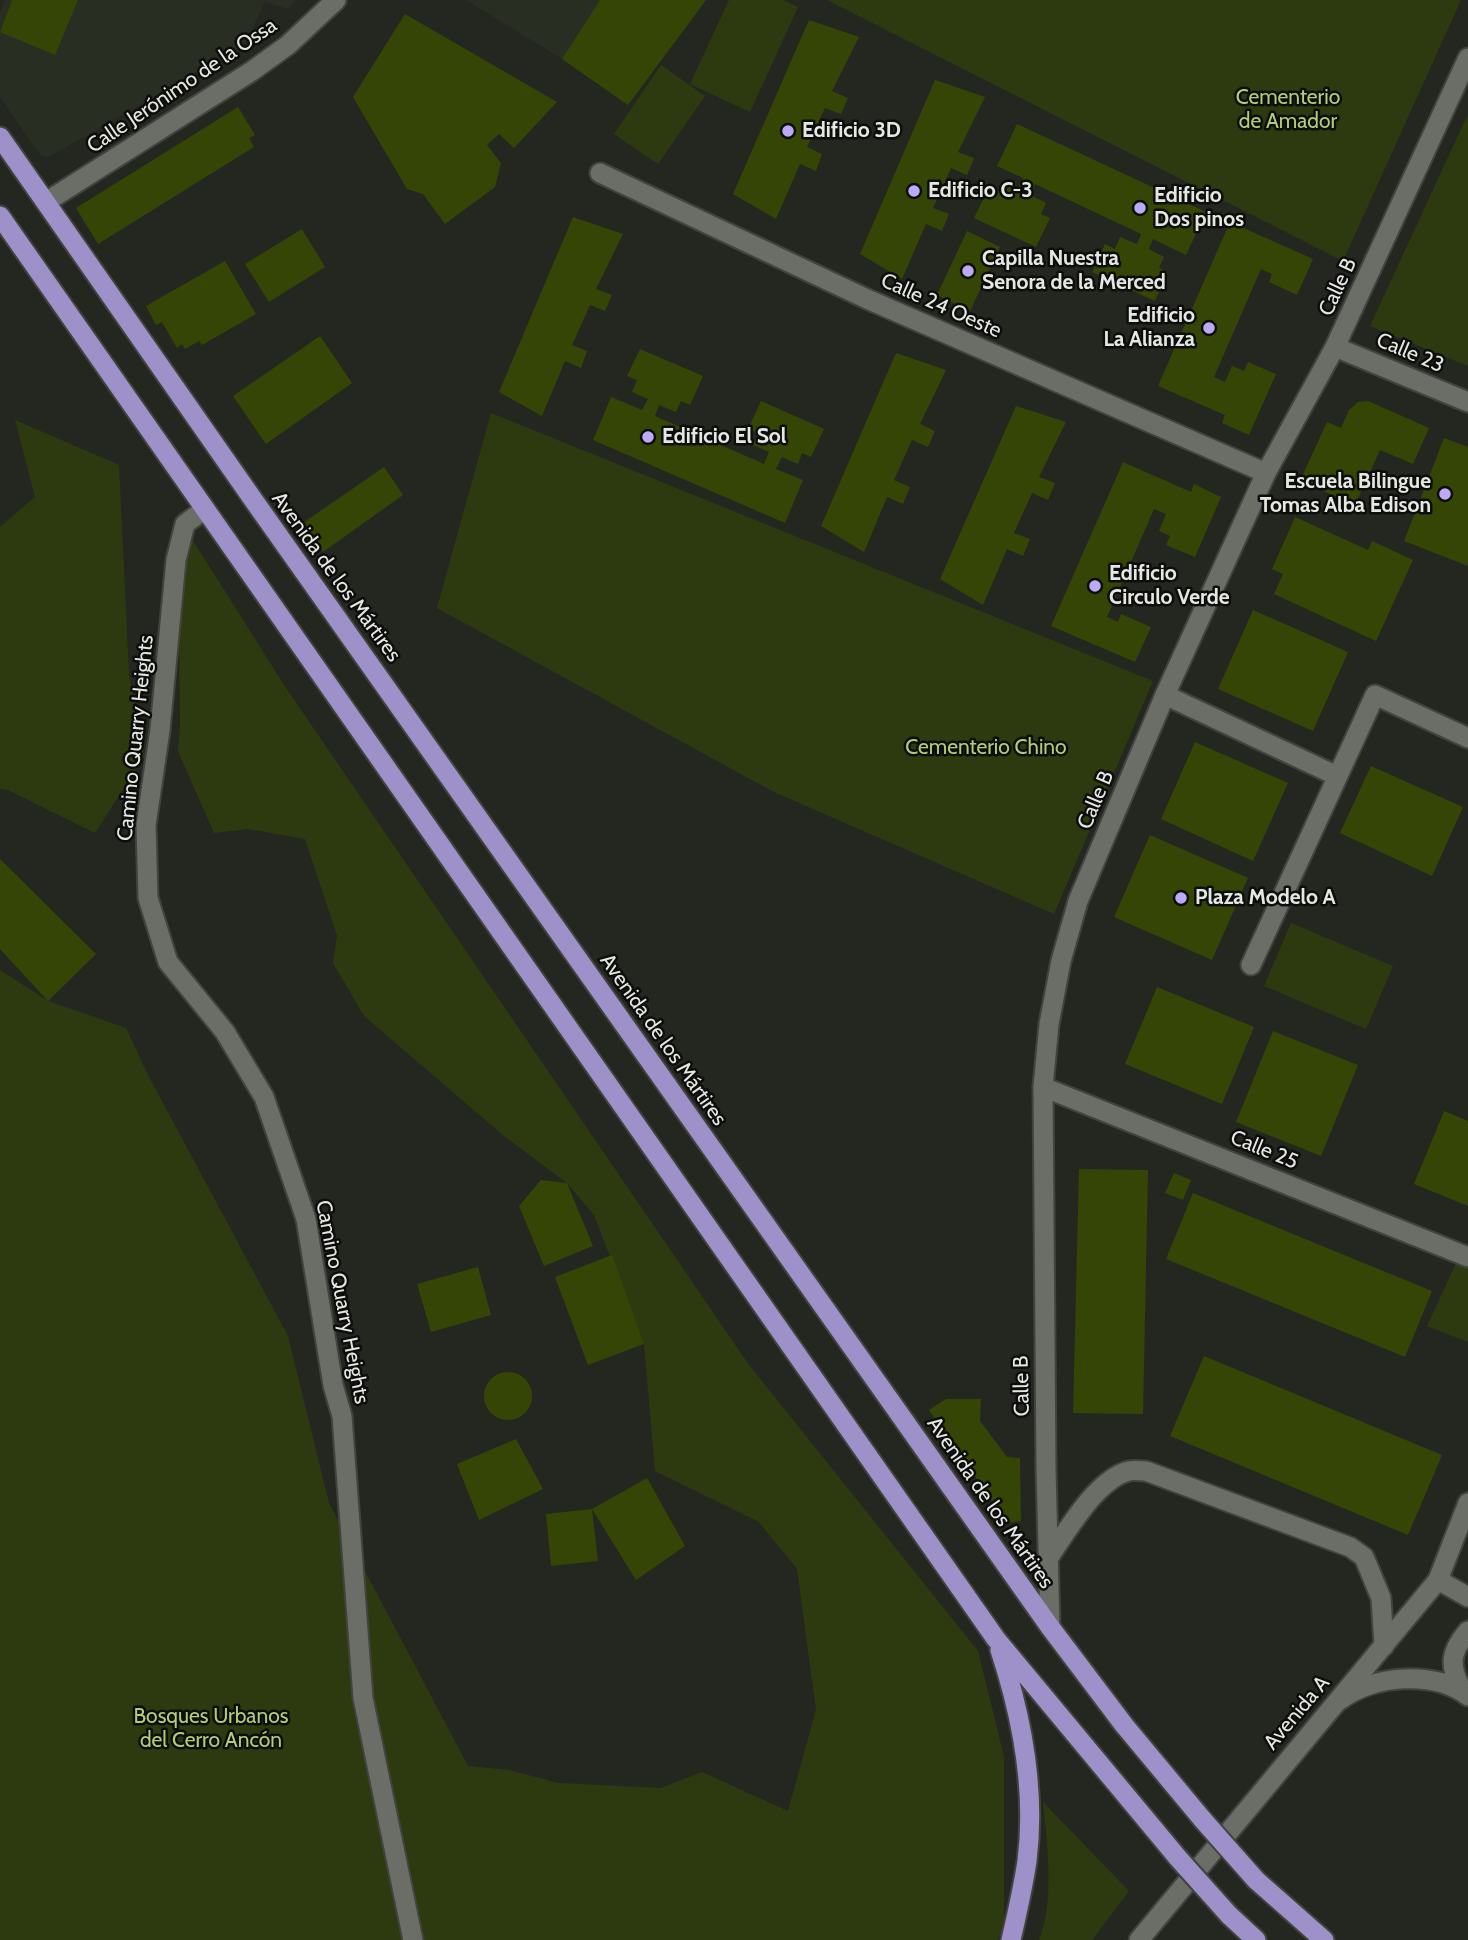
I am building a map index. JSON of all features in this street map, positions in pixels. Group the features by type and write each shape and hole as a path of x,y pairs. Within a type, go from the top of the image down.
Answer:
{"highway":[{"name":"Avenida de los Mártires","path":"0,137 1050,1627 1124,1726 1203,1820 1256,1880 1324,1940"},
{"path":"0,216 996,1639 1178,1858 1229,1915 1256,1940"},
{"path":"996,1639 1020,1717 1028,1797 1027,1860 1011,1940"}],"street":[{"name":"Calle Jerónimo de la Ossa","path":"46,202 252,71 288,45 336,0"},
{"name":"Calle B","path":"1050,1627 1047,1560 1043,1087 1049,1024 1061,961 1078,901 1165,695 1266,473 1335,346 1468,58"},
{"name":"Calle 24 Oeste","path":"600,173 867,299 1266,473"},
{"name":"Calle 23","path":"1335,346 1468,402"},
{"name":"Camino Quarry Heights","path":"205,509 186,524 176,561 160,730 146,825 148,898 168,962 225,1032 264,1097 306,1219 333,1385 342,1416 363,1698 413,1940"},
{"path":"1165,695 1337,776"},
{"path":"1251,965 1375,695 1468,738"},
{"name":"Calle 25","path":"1043,1087 1468,1257"},
{"path":"1047,1560 1096,1493 1130,1470 1146,1471 1350,1547 1364,1557 1381,1598 1384,1646"},
{"name":"Avenida A","path":"1139,1940 1438,1580 1468,1503"},
{"path":"1438,1580 1468,1597"},
{"path":"1465,1694 1454,1677 1452,1660 1457,1643 1468,1631"},
{"path":"1333,1705 1348,1694 1375,1682 1404,1678 1434,1682 1465,1694"}],"shaded area":[{"path":"5,0 295,0 288,9 265,1 248,38 238,49 49,157 41,156 0,97 0,12"},
{"path":"466,0 706,0 628,105 562,59"}],"green space":[{"path":"729,0 783,0 798,7 750,112 690,84"},
{"name":"Cementerio de Amador","path":"827,0 1461,0 1343,261"},
{"path":"661,65 705,96 658,164 614,134"},
{"path":"1468,114 1468,366 1370,326"},
{"name":"Cementerio Chino","path":"491,413 1153,681 1054,914 774,792 437,608"},
{"path":"15,420 119,465 129,675 145,755 95,833 8,790 0,789 0,527 35,497"},
{"name":"Bosques Urbanos del Cerro Ancón","path":"178,517 286,688 749,1365 978,1651 1004,1757 1004,1929 998,1940 0,1940 0,970 48,1001 126,1028 148,1075 288,1336 329,1503 468,1766 509,1770 558,1783 661,1788 702,1772 788,1811 816,1710 797,1569 759,1522 655,1471 644,1344 594,1215 567,1183 504,1136 364,1016 333,963 337,936 305,839 248,829 214,833 178,751"},
{"path":"1291,923 1393,966 1366,1029 1264,986"},
{"path":"1458,1259 1468,1263 1468,1342 1427,1326"},
{"path":"1043,1802 1129,1891 1092,1940 1039,1940 1044,1925 1048,1890"}],"building":[{"path":"12,0 78,0 55,55 0,32"},
{"path":"600,0 706,0 628,105 562,59"},
{"path":"405,14 557,102 514,148 499,134 487,145 501,163 495,187 445,224 423,194 407,189 353,97"},
{"name":"Edificio 3D","path":"809,20 859,37 832,91 848,98 841,114 825,108 807,147 822,154 816,171 800,164 776,219 733,194"},
{"name":"Edificio C-3","path":"935,80 985,97 958,152 974,158 967,175 951,168 933,208 949,214 942,231 926,224 902,279 860,254"},
{"path":"238,107 255,135 249,138 254,147 98,244 76,208"},
{"name":"Edificio Dos pinos","path":"1017,124 1206,212 1186,255 1153,239 1149,249 1164,257 1159,268 1168,272 1155,301 1092,272 1105,244 1115,249 1120,237 1137,244 1141,234 1035,184 1030,195 1046,203 1041,214 1050,218 1036,247 974,218 987,191 997,195 1002,183 1017,190 1023,178 997,166"},
{"path":"573,217 623,234 596,289 612,295 605,311 590,305 572,345 587,351 581,368 565,361 542,416 499,392"},
{"name":"Edificio La Alianza","path":"1230,222 1313,259 1297,295 1269,282 1272,274 1261,269 1214,377 1225,382 1232,366 1244,371 1248,362 1276,374 1249,435 1222,423 1225,415 1158,386"},
{"path":"302,229 325,267 269,302 245,264"},
{"name":"Capilla Nuestra Senora de la Merced","path":"967,231 1000,247 970,311 937,295"},
{"path":"225,261 256,314 202,345 199,341 185,349 182,344 177,348 162,322 156,325 146,306"},
{"path":"320,336 352,383 266,444 233,396"},
{"name":"Edificio El Sol","path":"640,349 703,376 690,405 681,401 676,412 659,405 655,416 764,464 769,452 753,445 758,433 748,429 761,401 824,429 811,457 802,453 798,464 782,457 776,469 803,480 785,523 593,440 611,397 642,410 648,399 632,392 637,380 627,376"},
{"path":"896,353 946,370 920,424 935,431 928,447 912,440 894,480 910,487 903,504 887,497 864,552 821,526"},
{"path":"1368,401 1429,428 1413,464 1380,450 1355,505 1300,481 1327,422 1341,428 1349,410 1358,402"},
{"path":"1016,406 1066,422 1039,477 1055,483 1048,500 1032,493 1014,533 1030,539 1023,556 1007,549 983,605 940,579"},
{"name":"Escuela Bilingue Tomas Alba Edison","path":"1444,438 1468,447 1468,566 1404,541"},
{"name":"Edificio Circulo Verde","path":"1123,462 1191,492 1194,484 1221,497 1195,557 1166,545 1170,536 1159,531 1166,514 1154,509 1107,617 1118,622 1121,614 1151,627 1135,662 1051,626"},
{"path":"384,467 403,495 323,552 303,523"},
{"path":"1295,517 1368,550 1372,541 1413,560 1376,641 1274,594 1283,574 1272,569"},
{"path":"1253,610 1348,652 1313,731 1218,689"},
{"path":"1195,742 1288,783 1253,861 1161,819"},
{"path":"1371,766 1463,807 1432,876 1340,833"},
{"name":"Plaza Modelo A","path":"1150,835 1248,878 1212,960 1114,917"},
{"path":"0,859 96,954 48,1001 0,949"},
{"path":"1157,987 1254,1027 1222,1104 1125,1064"},
{"path":"1273,1031 1358,1065 1321,1156 1236,1122"},
{"path":"1444,1111 1468,1121 1468,1206 1414,1184"},
{"path":"1079,1169 1148,1170 1143,1414 1073,1413"},
{"path":"1174,1173 1191,1180 1183,1200 1165,1193"},
{"path":"541,1180 567,1183 593,1246 544,1266 519,1206"},
{"path":"1193,1193 1432,1291 1405,1357 1166,1259"},
{"path":"612,1255 644,1344 588,1365 555,1277"},
{"path":"478,1267 491,1315 431,1332 417,1284"},
{"path":"1204,1356 1442,1455 1408,1535 1170,1436"},
{"path":"508,1372 517,1373 525,1379 531,1387 531,1405 525,1413 517,1419 508,1420 499,1419 491,1413 485,1405 484,1396 485,1387 491,1379 499,1373"},
{"path":"946,1399 981,1399 980,1421 1007,1457 1020,1458 1021,1521 1007,1523 929,1410"},
{"path":"516,1439 543,1489 479,1520 457,1464"},
{"path":"647,1478 685,1546 636,1580 592,1509"},
{"path":"592,1509 598,1561 551,1566 546,1514"}],"place":[{"name":"Edificio 3D","path":"788,131"},
{"name":"Edificio C-3","path":"914,191"},
{"name":"Edificio Dos pinos","path":"1140,208"},
{"name":"Capilla Nuestra Senora de la Merced","path":"968,271"},
{"name":"Edificio La Alianza","path":"1209,328"},
{"name":"Edificio El Sol","path":"648,437"},
{"name":"Escuela Bilingue Tomas Alba Edison","path":"1445,494"},
{"name":"Edificio Circulo Verde","path":"1095,586"},
{"name":"Plaza Modelo A","path":"1181,898"}]}
